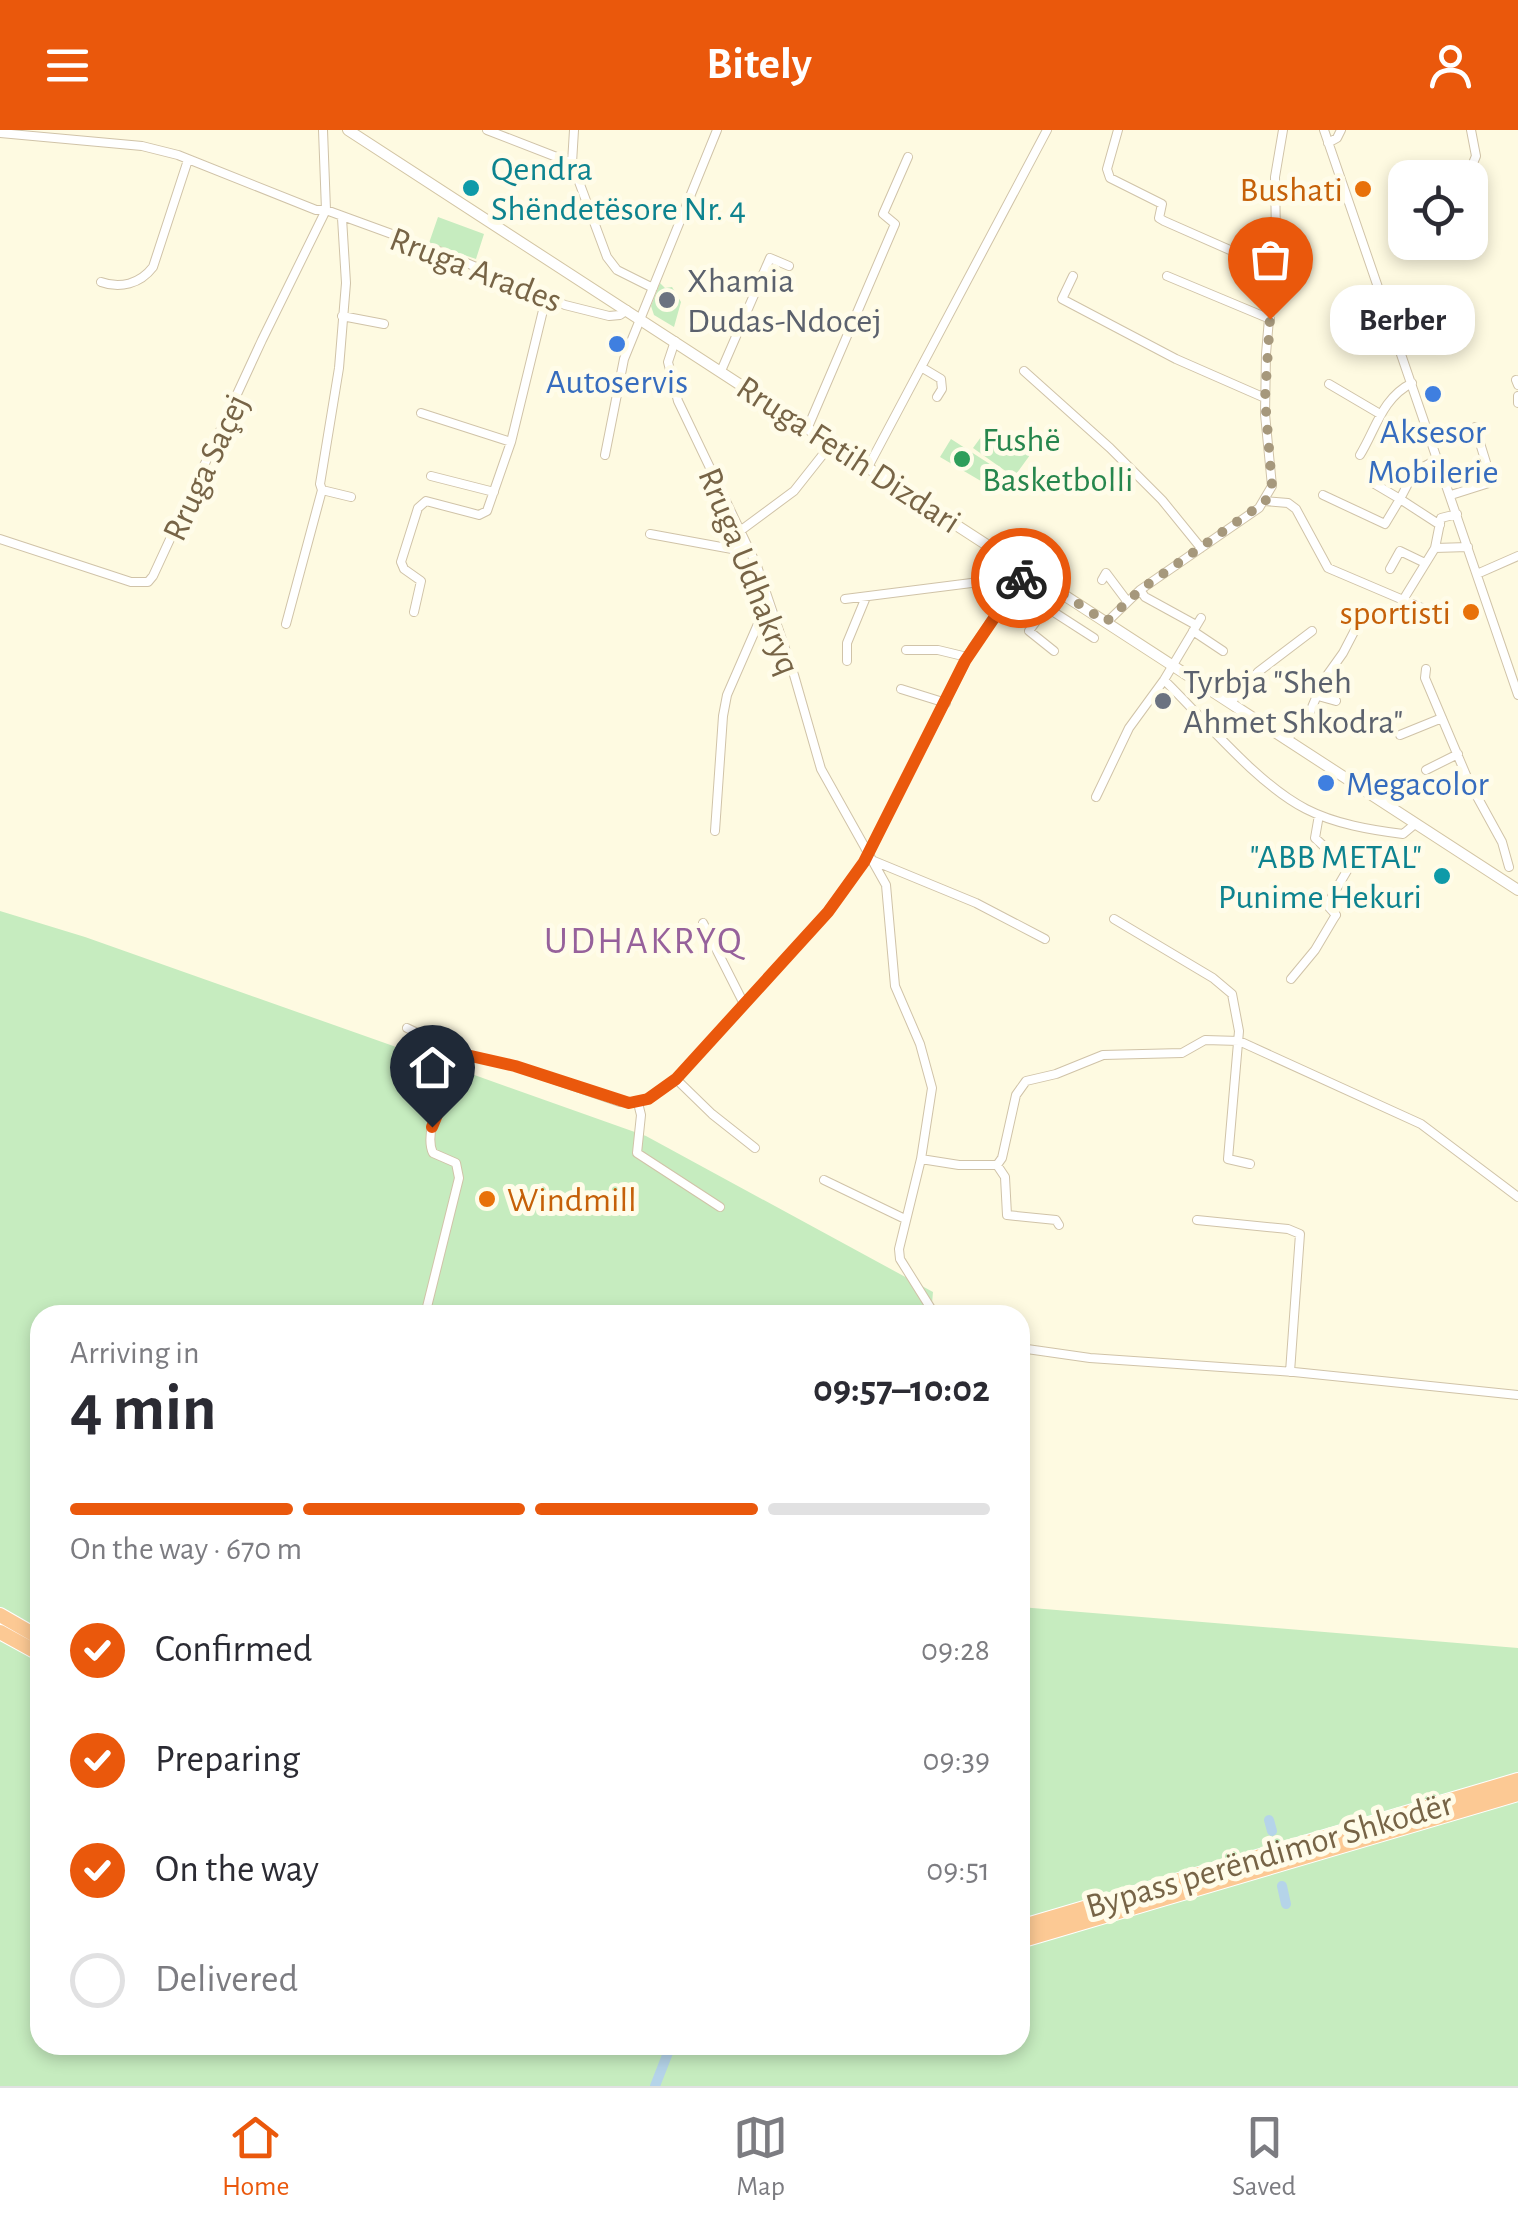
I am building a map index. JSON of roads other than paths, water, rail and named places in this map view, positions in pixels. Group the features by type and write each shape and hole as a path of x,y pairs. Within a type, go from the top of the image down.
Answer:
{"highway":[{"path":"0,1615 30,1632"},
{"path":"0,1632 30,1648"},
{"name":"Bypass perëndimor Shkodër","path":"1030,1924 1518,1780"},
{"name":"Bypass perëndimor Shkodër","path":"1030,1938 1518,1794"}],"main road":[{"name":"Rruga Fetih Dizdari","path":"348,130 1518,890"}],"street":[{"path":"323,130 326,210"},
{"path":"488,130 572,163"},
{"path":"574,130 572,163 606,257 617,270 653,288"},
{"path":"605,454 624,359 716,130"},
{"path":"868,467 1047,130"},
{"path":"1118,130 1107,169 1110,178 1162,204 1159,218 1164,222 1274,269"},
{"path":"1106,622 1140,590 1265,502 1272,486 1265,398 1274,269 1275,177 1283,130"},
{"path":"1324,130 1518,694"},
{"path":"1328,143 1341,130"},
{"path":"1471,130 1474,160"},
{"name":"Rruga Arades","path":"0,133 142,146 441,252 546,298 609,316 627,310"},
{"path":"808,428 895,224 883,214 908,157"},
{"path":"101,282 116,288 142,279 153,268 188,160"},
{"name":"Rruga Saçej","path":"0,539 131,582 148,582 326,210"},
{"path":"286,624 322,490 321,466 335,401 346,283 342,218"},
{"path":"721,371 770,258 789,266"},
{"path":"1073,276 1062,300 1176,359 1265,398"},
{"path":"1167,276 1270,319"},
{"path":"414,612 421,581 404,569 401,562 418,508 426,501 479,515 487,511 511,442 546,298"},
{"path":"342,316 384,324"},
{"name":"Rruga Udhakryq","path":"675,341 668,362 678,400 748,547 794,675 821,769 886,885 894,986 920,1044 932,1088 921,1159 900,1236 900,1260 928,1305"},
{"path":"921,367 941,380 942,389 937,397"},
{"path":"1024,371 1110,448 1162,500 1201,548"},
{"path":"1360,456 1380,414 1397,392 1412,382"},
{"path":"1328,384 1380,414"},
{"path":"421,413 511,442"},
{"path":"1451,495 1492,482 1474,427"},
{"path":"740,532 794,491 832,444"},
{"path":"1323,495 1386,524 1414,472 1438,459"},
{"path":"431,476 494,492"},
{"path":"1373,483 1440,525"},
{"path":"322,490 351,497"},
{"path":"1265,502 1288,503 1296,509 1328,568 1422,608"},
{"path":"1403,600 1436,548 1442,518 1457,514"},
{"path":"650,534 732,549 748,547"},
{"path":"1436,548 1468,547"},
{"path":"1390,569 1400,551 1425,563"},
{"path":"1478,574 1518,556"},
{"path":"408,1028 462,1054 515,1066 620,1102 638,1102 676,1079 828,912 872,857 967,658 1027,570"},
{"path":"1102,580 1106,573 1126,601"},
{"path":"845,599 996,580 1047,606 1094,638"},
{"path":"1140,590 1197,625 1223,651"},
{"path":"847,661 847,643 866,597"},
{"path":"1047,606 1029,631 1054,651"},
{"path":"715,831 722,774 722,716 727,695 761,616 769,610"},
{"path":"1096,798 1129,728 1197,625"},
{"path":"1286,740 1304,722 1323,681 1356,628"},
{"path":"1231,702 1258,672 1312,631"},
{"path":"906,650 938,650 967,658"},
{"path":"1426,669 1425,678 1502,842 1509,868"},
{"path":"1164,680 1272,787 1319,815 1403,834 1415,824"},
{"path":"900,690 946,704"},
{"path":"1318,696 1336,700"},
{"path":"1400,735 1442,718"},
{"path":"1426,770 1458,754"},
{"path":"1291,979 1330,927 1336,915 1327,905 1348,869 1315,838 1319,815"},
{"path":"872,857 1045,939"},
{"path":"1501,880 1518,862"},
{"path":"1114,919 1224,985 1232,994 1239,1041 1228,1159 1250,1164"},
{"path":"702,924 744,1004"},
{"path":"997,1165 1002,1158 1016,1094 1026,1081 1114,1052 1182,1053 1205,1040 1239,1041 1422,1124 1518,1198"},
{"path":"427,1305 458,1178 456,1163 432,1153 429,1138 435,1114 462,1054"},
{"path":"676,1079 754,1148"},
{"path":"638,1102 641,1115 637,1153 720,1207"},
{"path":"921,1159 997,1165"},
{"path":"997,1165 1005,1177 1007,1215 1056,1220 1059,1225"},
{"path":"824,1180 905,1218"},
{"path":"1197,1220 1288,1229 1300,1234 1290,1372"},
{"path":"1030,1349 1518,1395"}],"waterway":[{"path":"1269,1820 1272,1831"},
{"path":"1282,1886 1286,1904"},
{"path":"655,2086 667,2055"}],"place":[{"name":"Qendra Shëndetësore Nr. 4","path":"471,188"},
{"name":"Bushati","path":"1363,189"},
{"name":"Xhamia Dudas-Ndocej","path":"667,300"},
{"name":"Berber","path":"1270,319"},
{"name":"Autoservis","path":"617,344"},
{"name":"Aksesor Mobilerie","path":"1433,394"},
{"name":"Fushë Basketbolli","path":"962,459"},
{"name":"sportisti","path":"1471,612"},
{"name":"Tyrbja \"Sheh Ahmet Shkodra\"","path":"1163,701"},
{"name":"Megacolor","path":"1326,783"},
{"name":"\"ABB METAL\" Punime Hekuri","path":"1442,876"},
{"name":"Windmill","path":"487,1199"}],"district":[{"name":"UDHAKRYQ","path":"644,940"}]}
